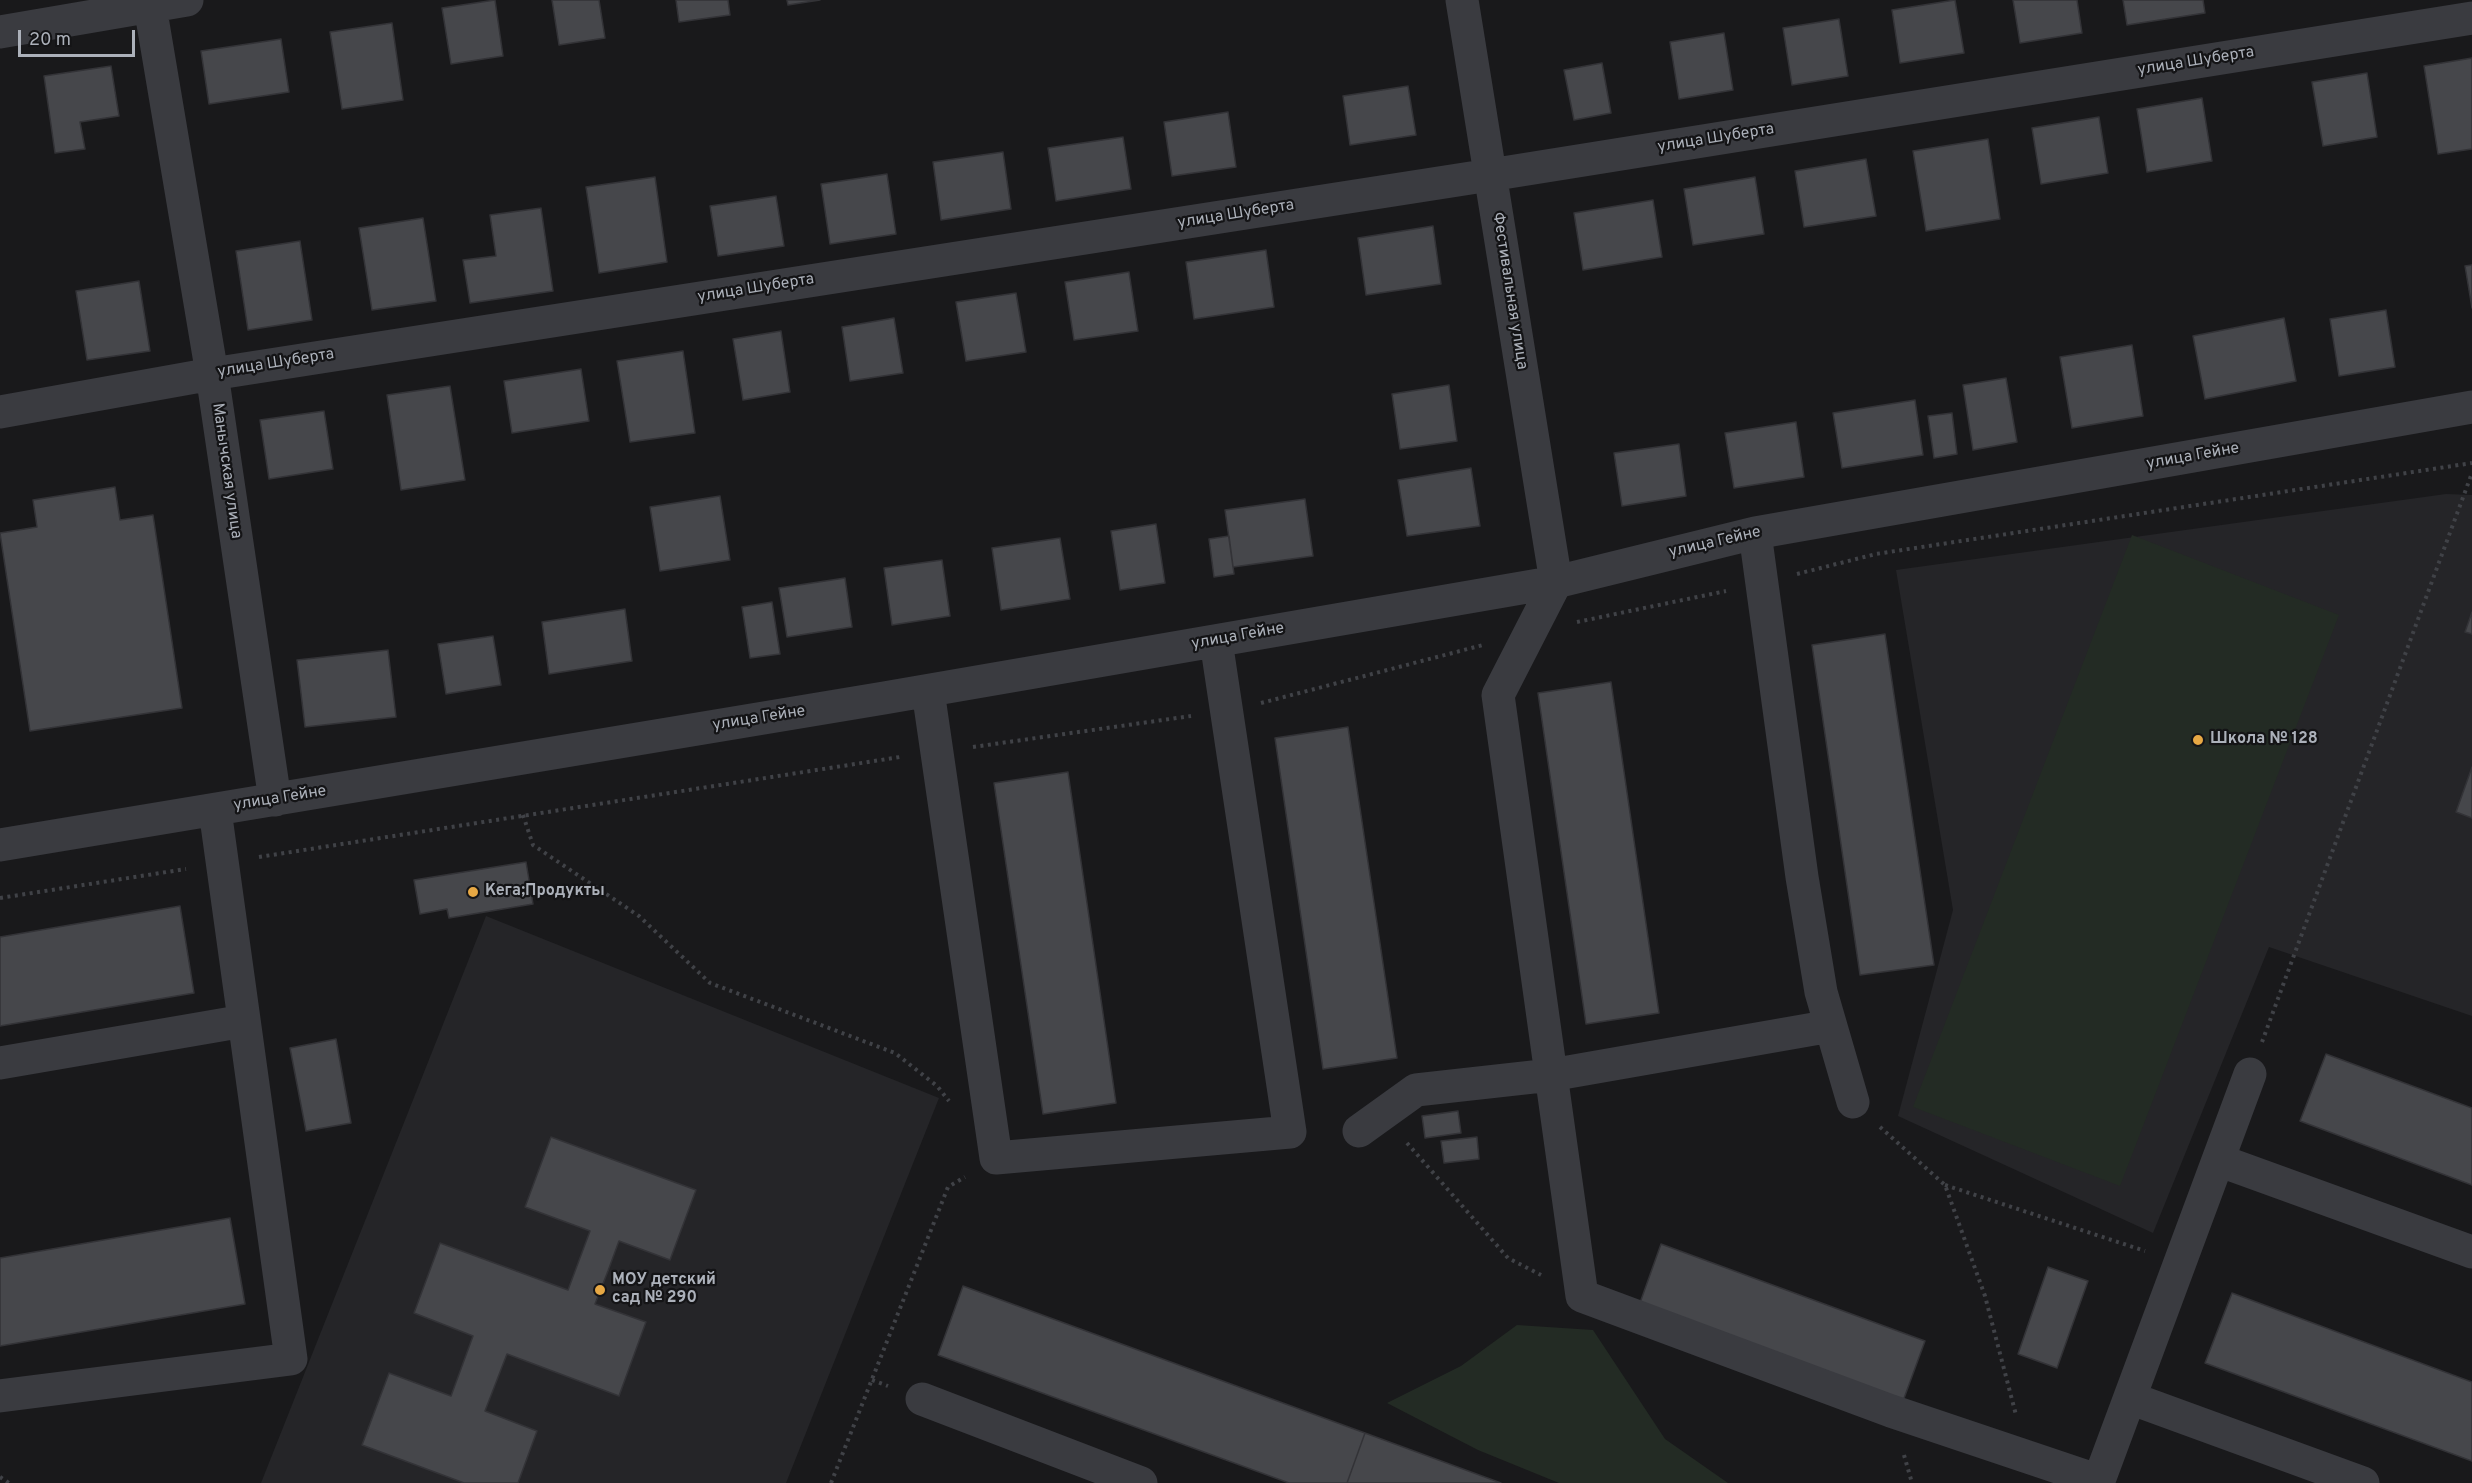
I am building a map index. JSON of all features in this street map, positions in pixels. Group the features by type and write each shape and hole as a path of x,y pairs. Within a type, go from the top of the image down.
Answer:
{"street":[{"path":"0,32 150,3 187,0"},
{"name":"Фестивальная улица","path":"1462,0 1556,582"},
{"name":"Манычская улица","path":"150,3 212,374 275,800"},
{"name":"улица Шуберта","path":"0,412 212,374 1491,175 2472,18"},
{"name":"улица Гейне","path":"0,845 928,691 1556,582 1755,533 2472,407"},
{"path":"1755,533 1760,583 1821,992 1853,1102"},
{"path":"1556,582 1498,695 1582,1296 1892,1412 2099,1482 2250,1074"},
{"path":"928,691 996,1158 1290,1132 1216,641"},
{"path":"0,1396 291,1359 214,810"},
{"path":"0,1063 244,1021"},
{"path":"1359,1131 1416,1090 1551,1075 1831,1026"},
{"path":"2218,1160 2472,1252"},
{"path":"2130,1398 2363,1483"},
{"path":"922,1399 1141,1483"}],"path":[{"path":"0,898 523,815 937,752 1228,711 1530,632 1760,583 1876,554 2472,463"},
{"path":"2250,1074 2472,472"},
{"path":"523,815 533,845 639,916 710,983 895,1053 937,1086 952,1104"},
{"path":"1853,1102 1945,1185 2180,1262"},
{"path":"1359,1131 1402,1137 1508,1258 1582,1296"},
{"path":"831,1483 948,1188 996,1158"},
{"path":"1945,1185 1984,1296 2028,1458"},
{"path":"0,1477 9,1483"}],"shaded area":[{"name":"Школа № 128","path":"2446,494 2472,495 2472,1016 2269,947 2153,1233 1898,1116 1953,910 1896,570"},
{"path":"2132,535 2339,615 2120,1186 1913,1107"},
{"name":"МОУ детский сад № 290","path":"486,916 939,1098 786,1483 261,1483"},
{"path":"1517,1325 1593,1330 1665,1439 1728,1483 1559,1483 1478,1450 1387,1403 1461,1366"}],"building":[{"path":"495,0 503,56 451,64 442,8"},
{"path":"552,0 599,0 605,38 559,45"},
{"path":"676,0 728,0 730,15 679,22"},
{"path":"787,0 820,0 788,5"},
{"path":"1955,0 1964,53 1900,63 1892,10"},
{"path":"2013,0 2077,0 2082,33 2020,43"},
{"path":"2123,0 2203,0 2205,13 2127,25"},
{"path":"1839,19 1848,76 1792,85 1783,28"},
{"path":"392,23 403,100 342,109 330,32"},
{"path":"1724,33 1733,90 1679,99 1670,42"},
{"path":"281,39 289,92 209,104 201,51"},
{"path":"2472,58 2472,149 2438,154 2424,66"},
{"path":"1602,63 1611,113 1574,120 1564,70"},
{"path":"111,66 119,116 80,122 85,149 55,153 44,76"},
{"path":"2367,73 2377,137 2323,146 2312,82"},
{"path":"1408,86 1416,135 1350,145 1343,96"},
{"path":"2202,98 2212,161 2147,172 2137,109"},
{"path":"1228,112 1236,167 1172,176 1164,122"},
{"path":"2099,117 2108,173 2041,184 2032,128"},
{"path":"1123,137 1131,189 1056,201 1048,148"},
{"path":"1988,139 2000,219 1926,231 1913,151"},
{"path":"1003,152 1011,209 941,220 933,162"},
{"path":"1866,159 1876,216 1804,227 1795,171"},
{"path":"887,174 896,234 830,244 821,184"},
{"path":"655,177 667,262 599,273 586,187"},
{"path":"1755,177 1764,234 1693,245 1684,189"},
{"path":"776,196 784,246 718,256 710,206"},
{"path":"1653,200 1662,257 1583,270 1574,213"},
{"path":"541,208 553,291 470,303 463,260 496,256 490,215"},
{"path":"423,218 436,301 372,310 359,228"},
{"path":"1433,226 1441,284 1366,295 1358,238"},
{"path":"300,241 312,320 248,330 236,251"},
{"path":"1266,250 1274,307 1194,319 1186,262"},
{"path":"2472,265 2472,308 2465,266"},
{"path":"1129,272 1138,331 1074,340 1065,282"},
{"path":"139,281 150,351 87,360 76,291"},
{"path":"1016,293 1026,352 966,361 956,302"},
{"path":"2386,310 2395,367 2339,376 2330,319"},
{"path":"894,318 903,373 850,381 842,327"},
{"path":"2284,318 2296,381 2205,399 2193,336"},
{"path":"781,331 790,392 743,400 733,339"},
{"path":"2132,345 2143,416 2072,428 2060,357"},
{"path":"683,351 695,433 630,442 617,361"},
{"path":"581,369 589,421 512,433 504,381"},
{"path":"2006,378 2017,442 1973,450 1963,385"},
{"path":"1449,385 1457,441 1400,449 1392,394"},
{"path":"450,386 465,480 401,490 387,395"},
{"path":"1915,400 1923,455 1842,468 1833,413"},
{"path":"324,411 333,469 269,479 260,420"},
{"path":"1952,413 1957,454 1934,458 1928,416"},
{"path":"1796,422 1804,477 1734,488 1725,433"},
{"path":"1679,444 1686,496 1622,506 1614,453"},
{"path":"1471,468 1480,526 1407,536 1398,480"},
{"path":"115,487 120,520 153,515 182,708 30,731 0,533 37,527 33,500"},
{"path":"720,496 730,560 660,571 650,507"},
{"path":"1305,499 1313,556 1233,567 1225,510"},
{"path":"1156,524 1165,583 1120,590 1111,531"},
{"path":"1229,536 1234,574 1214,577 1209,539"},
{"path":"1060,538 1070,599 1001,610 992,548"},
{"path":"942,560 950,616 892,625 884,568"},
{"path":"845,578 852,627 787,637 779,588"},
{"path":"772,602 780,654 750,658 742,607"},
{"path":"625,609 632,661 549,674 542,622"},
{"path":"2472,612 2472,634 2465,632"},
{"path":"1885,634 1934,965 1860,975 1812,645"},
{"path":"493,636 501,685 446,694 438,644"},
{"path":"388,650 396,717 305,727 297,660"},
{"path":"1611,682 1659,1013 1586,1024 1538,693"},
{"path":"1348,727 1397,1058 1323,1069 1275,738"},
{"path":"2472,767 2472,818 2456,812"},
{"path":"1068,772 1116,1103 1043,1114 994,783"},
{"name":"Кега;Продукты","path":"526,862 533,904 449,918 447,909 420,914 414,880"},
{"path":"180,906 194,993 0,1026 0,937"},
{"path":"336,1039 351,1123 306,1131 290,1048"},
{"path":"2326,1054 2472,1108 2472,1185 2300,1121"},
{"path":"1458,1111 1461,1133 1425,1138 1422,1116"},
{"path":"551,1137 696,1190 670,1260 619,1241 595,1304 646,1322 619,1396 507,1354 485,1411 537,1431 518,1483 464,1483 362,1445 389,1373 451,1396 473,1336 414,1313 440,1243 568,1290 590,1231 525,1207"},
{"path":"1477,1137 1479,1159 1444,1163 1441,1141"},
{"path":"230,1218 245,1304 0,1346 0,1258"},
{"path":"1661,1244 1925,1341 1899,1412 1636,1314"},
{"path":"2048,1267 2088,1281 2057,1368 2018,1354"},
{"path":"963,1286 1365,1433 1347,1483 1289,1483 938,1355"},
{"path":"2232,1293 2472,1382 2472,1461 2205,1363"},
{"path":"1365,1433 1501,1483 1347,1483"}],"place":[{"name":"Школа № 128","path":"2198,740"},
{"name":"Кега;Продукты","path":"473,892"},
{"name":"МОУ детский сад № 290","path":"600,1290"}]}
